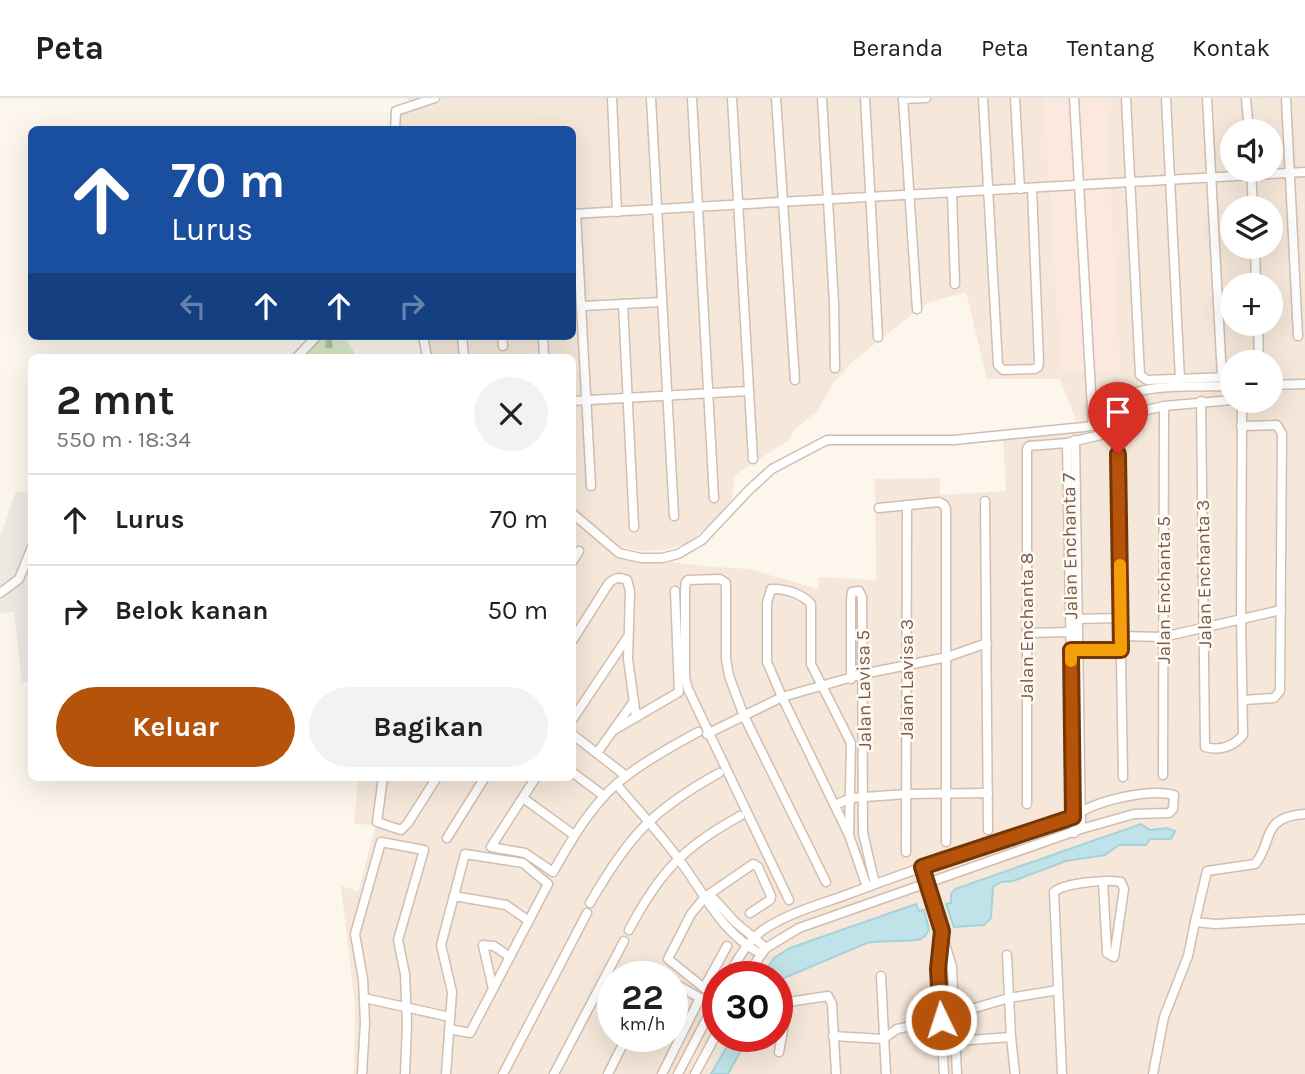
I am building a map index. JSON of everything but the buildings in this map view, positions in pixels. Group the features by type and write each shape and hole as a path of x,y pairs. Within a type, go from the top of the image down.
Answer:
{"street":[{"path":"395,126 396,111 435,98"},
{"path":"612,98 617,212"},
{"path":"651,98 674,516"},
{"path":"692,98 714,498"},
{"path":"732,98 753,459"},
{"path":"776,98 795,380"},
{"path":"822,98 834,303 835,368"},
{"path":"865,98 878,338"},
{"path":"917,309 903,99 926,98"},
{"path":"984,98 998,367 1003,370 1035,369 1039,362 1032,188"},
{"path":"1015,98 1020,189"},
{"path":"1074,98 1093,426"},
{"path":"1126,98 1140,375 1147,380 1220,377"},
{"path":"1166,98 1180,379"},
{"path":"1207,98 1221,350"},
{"path":"1246,98 1248,119"},
{"path":"1286,98 1300,278 1298,336"},
{"path":"1283,172 1305,172"},
{"path":"576,214 910,196 1220,175"},
{"path":"952,193 956,284"},
{"path":"576,234 583,306 585,400 591,486"},
{"path":"583,306 661,302"},
{"path":"623,304 634,527"},
{"path":"300,354 313,340"},
{"path":"502,340 503,346"},
{"path":"1283,385 1305,384"},
{"path":"576,516 619,553 653,559 670,556 689,549 702,540 772,469 827,440 954,440 1093,426 1102,422 1135,393 1164,388 1220,386"},
{"path":"576,401 748,391"},
{"path":"1071,441 1105,434 1147,410 1220,400"},
{"name":"Jalan Enchanta 3","path":"1201,401 1205,747 1226,748 1237,743 1243,735 1243,700"},
{"name":"Jalan Enchanta 5","path":"1163,775 1164,406"},
{"path":"1241,413 1241,425 1241,620 1243,700 1274,698 1280,691 1281,430 1272,424 1241,425"},
{"path":"1117,426 1123,777"},
{"name":"Jalan Enchanta 8","path":"1027,804 1027,449 1029,446 1071,441"},
{"name":"Jalan Enchanta 7","path":"1071,441 1073,817 1078,831"},
{"path":"985,500 988,830"},
{"path":"879,508 939,502 946,509 946,842"},
{"name":"Jalan Lavisa 3","path":"906,852 907,505"},
{"path":"576,556 579,551"},
{"path":"0,593 19,579 28,557"},
{"path":"576,635 610,583 615,578 627,580 630,591 628,659 636,717"},
{"path":"789,900 703,733 691,700 685,677 685,584 688,580 720,579 726,583 727,667 744,716 826,882"},
{"path":"849,835 851,743 810,660 810,602 802,596 774,588 769,591 767,662 871,885"},
{"path":"614,730 679,692 675,591"},
{"name":"Jalan Lavisa 5","path":"851,679 851,599 852,592 855,591 861,592 862,597 863,833 871,885"},
{"path":"1121,636 1163,637 1281,610"},
{"path":"1074,619 1121,618"},
{"name":"Jalan Enchanta 7","path":"1074,619 1070,632 1074,650 1081,811 1078,831"},
{"path":"1027,632 1070,632"},
{"path":"576,714 628,637"},
{"path":"534,781 491,847 525,853 552,872 574,835 604,796 626,776 703,733 782,697 863,674 947,657 987,643"},
{"path":"1074,650 1121,650"},
{"path":"616,651 628,659"},
{"path":"597,753 634,701"},
{"path":"576,737 626,776"},
{"path":"590,903 633,836 659,810 690,788 719,773"},
{"path":"576,775 604,796"},
{"path":"384,781 377,822 401,830 435,781"},
{"path":"447,838 483,781"},
{"path":"617,785 678,858 705,897 708,906 764,951"},
{"path":"835,805 851,798 988,793"},
{"path":"738,961 750,942 778,921 871,885 1073,817 1107,800 1171,793 1175,801 1169,813 1135,814 1078,831 799,928 764,951 757,961"},
{"path":"523,798 574,835"},
{"path":"1153,1074 1164,1017 1188,956 1207,871 1255,864 1261,858 1267,833 1278,822 1294,815 1305,814"},
{"path":"629,930 647,896 678,858 699,840 740,816"},
{"path":"362,1074 364,998 355,934 381,842 424,850 398,940 405,974 407,1008 405,1074"},
{"path":"446,1074 449,1029 452,992 441,945 465,854 523,863 548,884 470,1033 449,1029"},
{"path":"727,946 705,987 668,959 691,914 705,897 751,864 755,864 771,898 750,913"},
{"path":"922,867 952,967 957,1074"},
{"path":"1062,1074 1052,900 1054,892 1061,887 1103,881 1121,882 1124,889 1116,954 1111,957 1107,953 1103,881"},
{"path":"454,896 506,905 528,922"},
{"path":"503,1074 587,913"},
{"path":"1195,922 1215,924 1305,919"},
{"path":"942,931 938,969 944,1074"},
{"path":"554,1074 624,941"},
{"path":"494,989 483,945 494,946 510,957"},
{"path":"1007,955 1010,1037 1015,1074"},
{"path":"881,976 886,1074"},
{"path":"833,1036 883,1039 897,1029 941,1020 1009,998 1058,990"},
{"path":"688,991 700,998 688,1022"},
{"path":"793,1001 830,997 836,1073"},
{"path":"364,998 450,1017"},
{"path":"678,1074 702,1028"},
{"path":"956,1041 1010,1037"},
{"path":"608,1074 619,1052"},
{"path":"662,1074 673,1052"},
{"path":"695,1074 707,1052"}],"shaded area":[{"path":"408,98 1305,98 1305,1074 354,1074 355,1005 341,886 358,891 376,825 354,824 358,781 576,781 576,519 620,555 749,569 818,589 819,577 876,580 875,479 940,478 940,495 1006,491 1003,435 1079,428 1060,379 987,379 966,292 927,303 853,361 835,381 816,412 795,429 789,440 735,475 732,498 720,515 688,543 665,550 641,551 618,546 576,511 576,354 422,354 420,340 576,340 576,126 392,126 394,113 409,105"},
{"path":"1044,98 1105,98 1120,370 1061,373"},
{"path":"16,491 28,493 28,681 22,683 14,612 0,614 0,537"}],"green space":[{"path":"320,340 346,340 355,354 303,354"}],"water":[{"path":"1141,824 1150,830 1167,828 1175,831 1171,839 1150,839 1146,845 1119,845 1105,855 1066,861 1013,881 1001,882 993,887 991,918 984,925 954,927 946,904 951,903 951,894 955,889"},
{"path":"916,904 919,911 924,910 929,930 921,939 867,943 793,974 793,961 772,961 790,948"},
{"path":"724,1052 740,1052 728,1074 711,1074"}],"slow traffic":[{"path":"1071,661 1071,650 1121,650 1120,565"}],"route":[{"path":"941,1020 938,969 942,931 922,867 1073,817 1071,650 1121,650 1118,454"}]}
